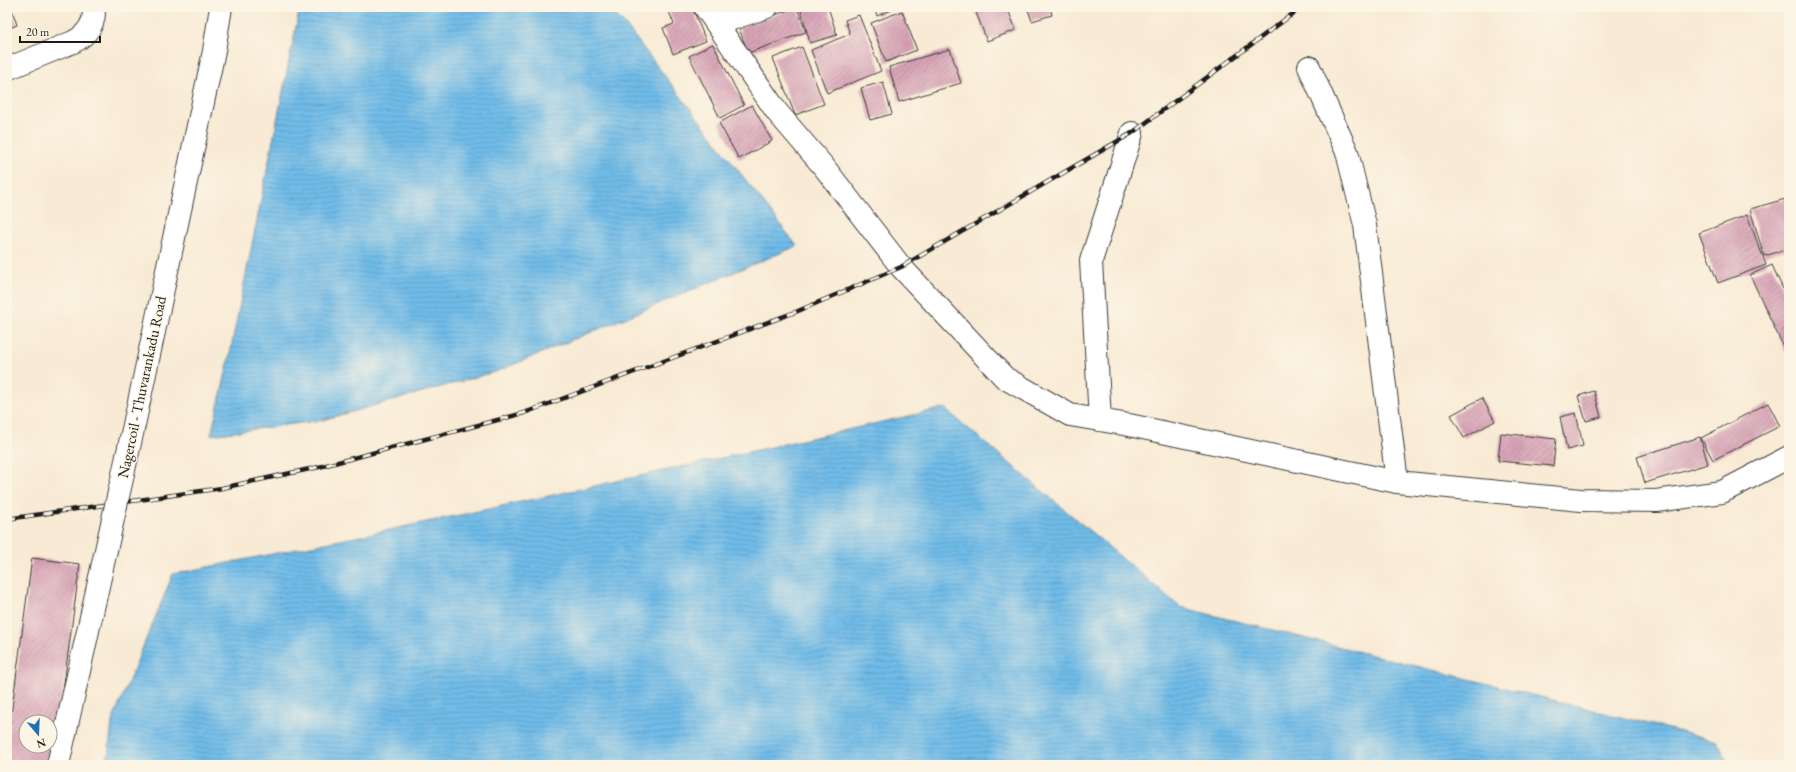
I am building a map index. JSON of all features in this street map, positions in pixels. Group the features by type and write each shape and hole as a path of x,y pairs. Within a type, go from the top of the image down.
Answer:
{"street":[{"path":"7,68 73,42 83,36 93,22 93,7"},
{"name":"Nagercoil - Thuvarankadu Road","path":"58,765 136,417 212,59 220,7"},
{"path":"767,7 711,15 777,112 824,168 901,267 1005,378 1070,415 1129,424 1397,482 1581,500 1656,501 1722,492 1789,457"},
{"path":"1309,67 1347,152 1365,225 1397,482"},
{"path":"1100,420 1091,261 1132,133"}],"water":[{"path":"300,7 608,7 623,22 797,246 498,371 323,420 211,435 226,373"},
{"path":"944,408 1180,607 1717,741 1729,765 107,765 112,722 173,574 559,494"}],"building":[{"path":"7,7 11,7 17,25 7,29"},
{"path":"667,7 692,7 706,41 673,54 663,28 674,24"},
{"path":"797,7 806,32 748,53 739,28"},
{"path":"800,7 828,7 837,35 810,43"},
{"path":"873,7 898,7 877,16"},
{"path":"974,7 1007,7 1016,30 987,41"},
{"path":"1027,7 1050,7 1052,15 1032,21"},
{"path":"902,11 917,50 886,62 871,23"},
{"path":"859,15 881,71 827,93 811,50 850,34 845,20"},
{"path":"713,44 744,105 720,118 689,56"},
{"path":"802,47 824,104 795,115 773,58"},
{"path":"950,49 961,83 899,102 889,67"},
{"path":"883,82 892,114 870,120 861,88"},
{"path":"752,105 772,141 739,159 719,123"},
{"path":"1789,198 1789,249 1764,256 1750,209"},
{"path":"1747,215 1766,265 1718,283 1699,233"},
{"path":"1772,265 1789,302 1789,359 1750,275"},
{"path":"1594,391 1601,417 1586,421 1578,396"},
{"path":"1482,398 1495,421 1464,438 1451,415"},
{"path":"1768,403 1780,426 1713,460 1701,438"},
{"path":"1576,413 1583,446 1567,450 1560,417"},
{"path":"1501,433 1556,439 1553,466 1498,461"},
{"path":"1700,437 1708,464 1645,483 1637,457"},
{"path":"32,558 80,564 58,728 58,714 18,714 18,754 54,754 53,765 7,765 7,746"}],"railway":[{"path":"7,519 222,488 319,467 524,413 798,311 901,267 1132,133 1302,7"}]}
